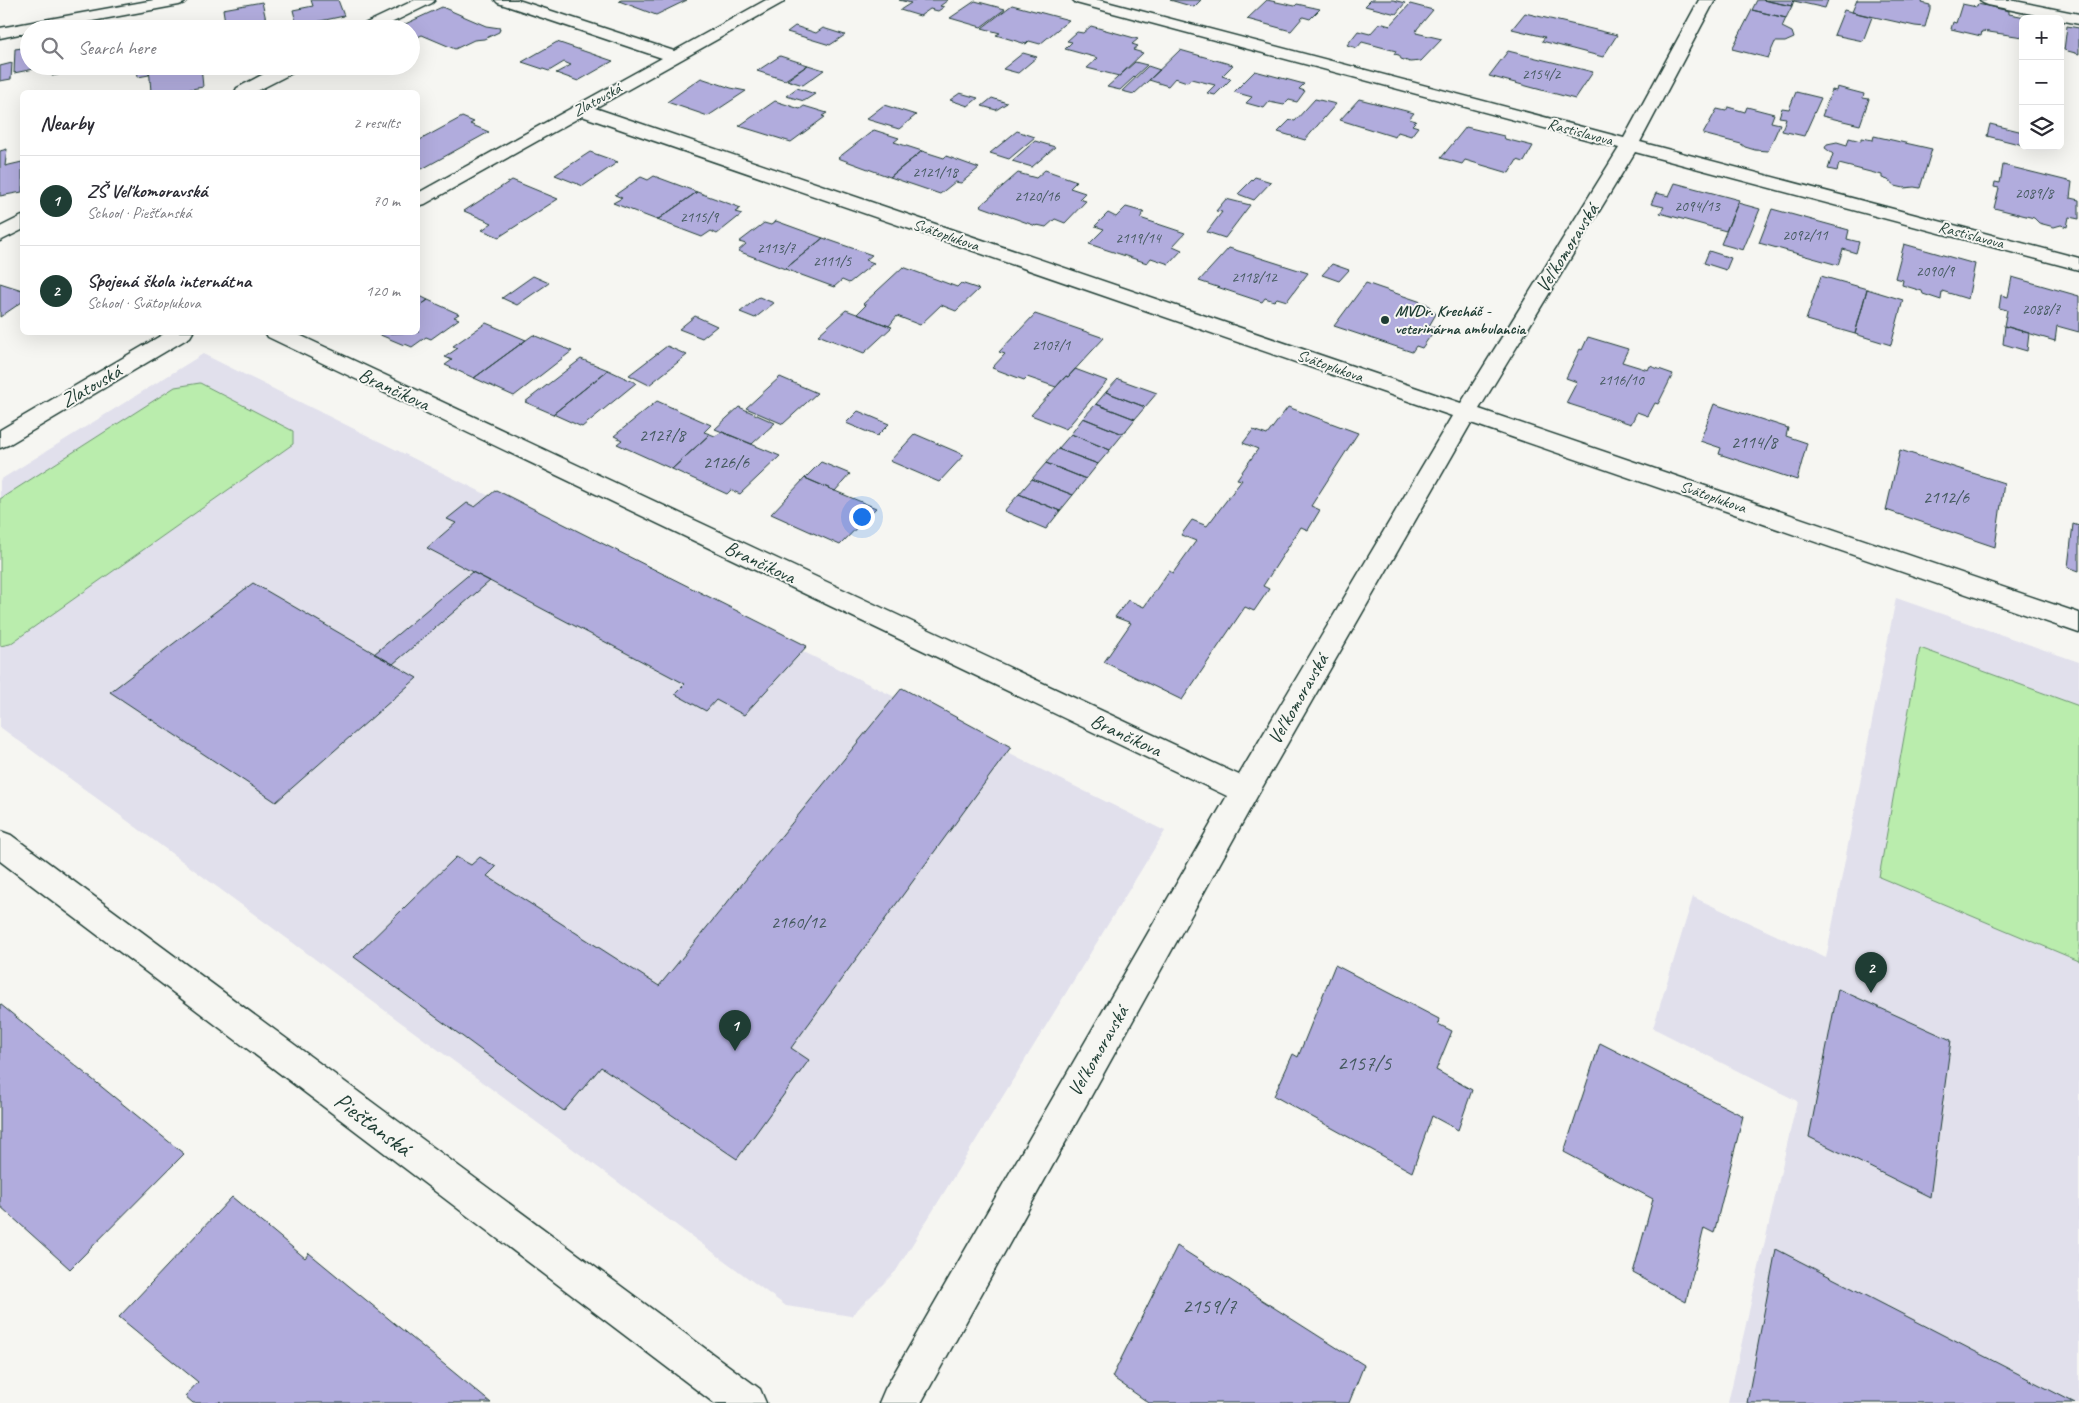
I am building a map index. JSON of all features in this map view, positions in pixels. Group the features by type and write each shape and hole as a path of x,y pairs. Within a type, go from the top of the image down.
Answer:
{"street":[{"path":"71,20 179,0"},
{"path":"385,20 427,0"},
{"path":"503,0 674,56"},
{"name":"Zlatovská","path":"420,199 777,0"},
{"name":"Rastislavova","path":"1081,0 2079,264"},
{"name":"Veľkomoravská","path":"900,1403 1245,791 1466,412 1630,145 1707,0"},
{"path":"1988,0 2079,19"},
{"path":"0,33 20,29"},
{"path":"247,90 275,75"},
{"name":"Svätoplukova","path":"580,109 2079,623"},
{"path":"0,236 20,223"},
{"name":"Zlatovská","path":"0,440 178,335"},
{"name":"Brančíkova","path":"281,335 1245,791"},
{"name":"Piešťanská","path":"0,844 746,1403"}],"shaded area":[{"path":"203,354 1165,831 896,1271 851,1316 786,1306 0,727 0,480"},
{"path":"1896,598 2079,662 2079,1403 1728,1403 1797,1101 1653,1028 1693,897 1826,958"}],"green space":[{"path":"200,383 293,431 293,444 10,644 0,646 0,499 175,387"},
{"path":"1920,648 2079,706 2079,961 1879,877"}],"building":[{"path":"311,0 338,0 344,16 325,20 296,20 293,10 313,6"},
{"path":"687,0 656,15 619,1"},
{"path":"899,0 948,0 940,6 944,7 938,11 930,9 920,16 900,10 911,3"},
{"path":"1170,0 1201,0 1194,7"},
{"path":"1267,0 1320,9 1310,19 1303,17 1291,31 1247,19"},
{"path":"1371,0 1393,0 1405,3 1396,14 1365,6"},
{"path":"1757,0 1792,6 1786,18 1752,10"},
{"path":"1763,0 1794,0 1792,6"},
{"path":"1795,0 1828,0 1825,8"},
{"path":"1857,0 1923,0 1922,3 1930,5 1930,9 1925,27 1915,26 1852,12"},
{"path":"975,1 1005,9 981,27 950,18"},
{"path":"262,2 266,20 225,20 223,9"},
{"path":"1410,4 1433,10 1417,29 1416,33 1442,39 1421,61 1410,62 1394,54 1396,51 1362,42 1357,48 1347,45 1358,31 1370,34 1380,23 1390,26"},
{"path":"1962,4 1977,7 1978,4 2009,11 2009,14 2019,16 2019,36 1982,31 1981,36 1951,29 1953,22 1956,23"},
{"path":"1012,5 1069,20 1040,44 1029,41 1026,44 996,35 1000,33 982,28"},
{"path":"442,7 486,26 500,28 499,32 484,39 474,40 455,49 422,35 420,36 420,20 414,20"},
{"path":"1752,10 1786,18 1782,27 1792,32 1794,38 1785,42 1775,42 1768,58 1732,49"},
{"path":"1844,10 1872,17 1863,41 1834,35"},
{"path":"1525,13 1617,35 1603,57 1542,41 1545,37 1512,29"},
{"path":"795,26 816,33 823,28 845,35 830,45 787,32"},
{"path":"1091,26 1138,39 1132,44 1138,46 1133,50 1143,53 1119,76 1087,68 1098,58 1065,49 1072,42 1067,41 1077,32 1083,33"},
{"path":"2067,26 2079,28 2079,54 2064,50"},
{"path":"557,42 613,61 578,81 556,73 571,65 564,62 549,71 522,62"},
{"path":"20,48 20,72 14,73 15,49"},
{"path":"1180,50 1233,65 1222,76 1231,79 1215,95 1207,93 1215,85 1191,79 1187,82 1175,78 1168,86 1149,80"},
{"path":"1508,51 1593,72 1575,99 1489,76"},
{"path":"1023,53 1037,57 1018,73 1003,69"},
{"path":"780,56 808,65 785,80 757,71"},
{"path":"1135,62 1147,65 1120,90 1107,87"},
{"path":"12,63 11,79 0,81 0,66"},
{"path":"808,65 824,70 803,85 787,80"},
{"path":"1148,66 1160,70 1134,94 1122,91"},
{"path":"1255,71 1304,84 1299,89 1305,91 1297,102 1289,100 1284,105 1269,102 1264,108 1246,103 1252,97 1234,92"},
{"path":"150,75 202,75 203,87 186,90 151,90"},
{"path":"701,78 746,91 708,116 667,102"},
{"path":"1837,87 1864,94 1863,98 1869,99 1860,125 1822,116 1832,90 1836,91"},
{"path":"797,88 815,94 804,101 786,96"},
{"path":"1796,92 1821,98 1804,136 1782,131 1786,118 1779,117 1782,108 1789,109"},
{"path":"960,93 978,98 968,106 950,100"},
{"path":"992,98 1007,103 996,110 982,106"},
{"path":"1315,99 1336,104 1305,140 1278,132 1290,120 1295,121"},
{"path":"1359,99 1414,113 1409,119 1416,121 1412,125 1418,127 1411,136 1398,132 1395,137 1340,120"},
{"path":"775,101 800,109 804,106 827,113 822,116 825,117 791,142 739,126"},
{"path":"884,105 916,115 899,129 866,119"},
{"path":"1728,107 1745,112 1747,107 1774,114 1771,122 1780,124 1768,151 1755,150 1741,144 1703,134 1717,109 1726,111"},
{"path":"462,117 474,122 470,124 489,132 422,169 420,168 420,140"},
{"path":"1990,124 2019,131 2019,144 1987,136"},
{"path":"1466,127 1504,136 1505,139 1533,146 1524,162 1517,160 1509,173 1465,160 1462,164 1441,158"},
{"path":"874,130 899,138 894,142 922,151 890,177 838,158"},
{"path":"1017,131 1035,137 1009,159 990,153"},
{"path":"1874,136 1932,149 1920,188 1895,186 1882,178 1882,175 1839,164 1837,171 1828,169 1833,154 1825,148 1827,144 1837,142 1847,145 1849,138 1861,141 1861,138 1873,140"},
{"path":"1035,141 1055,147 1032,167 1012,161"},
{"path":"7,149 5,166 20,162 20,192 0,196 0,151"},
{"path":"922,151 944,158 946,156 979,168 961,183 955,182 940,194 890,177"},
{"path":"590,152 618,162 583,186 555,175"},
{"path":"2003,165 2072,182 2070,198 2079,200 2079,219 2069,217 2067,227 2061,225 2054,227 2039,223 2034,218 1994,208 1999,188 1994,187 1995,182 2000,183"},
{"path":"1045,170 1077,181 1070,188 1085,193 1079,199 1086,201 1065,223 1055,219 1046,227 1036,226 980,206 1018,173 1036,178"},
{"path":"654,176 697,192 657,220 613,203 622,198 615,195 641,177 648,180"},
{"path":"1255,177 1271,182 1254,200 1238,194"},
{"path":"512,180 558,199 499,237 482,230 492,223 464,211"},
{"path":"1675,183 1739,200 1726,231 1660,213 1664,207 1651,204 1656,193 1669,196"},
{"path":"697,192 741,208 735,212 742,214 717,234 711,231 702,237 657,220"},
{"path":"1226,199 1250,205 1225,238 1207,232 1222,212 1216,211"},
{"path":"1738,203 1760,209 1743,250 1721,244"},
{"path":"1126,207 1144,212 1140,218 1185,233 1173,246 1182,250 1169,264 1151,258 1147,263 1089,244 1104,229 1095,226 1108,213 1116,217"},
{"path":"1772,209 1849,230 1847,239 1859,242 1856,253 1843,249 1838,265 1759,243"},
{"path":"776,221 823,238 785,269 738,251 746,244 739,242 764,223 771,225"},
{"path":"823,238 872,255 866,260 874,263 849,283 842,280 834,287 785,269"},
{"path":"1904,244 1975,264 1968,299 1942,291 1941,300 1923,294 1922,291 1902,285 1903,280 1895,278"},
{"path":"1229,248 1308,273 1287,301 1277,298 1274,301 1265,298 1262,302 1199,281"},
{"path":"1709,251 1731,258 1726,270 1704,263"},
{"path":"1332,264 1349,270 1339,281 1322,275"},
{"path":"903,267 957,287 961,283 979,289 956,311 941,305 920,325 897,316 889,326 857,314 866,305 863,304"},
{"path":"533,276 549,283 517,305 502,298"},
{"path":"1821,276 1867,289 1855,334 1806,320"},
{"path":"2012,277 2079,296 2079,332 2057,326 2055,341 2004,326 2007,310 1999,308 2001,295 2008,297"},
{"path":"0,283 20,289 20,303 0,317"},
{"name":"MVDr. Krecháč - veterinárna ambulancia","path":"1366,283 1427,304 1436,314 1429,326 1436,328 1422,348 1416,346 1412,352 1334,326"},
{"path":"1867,289 1903,300 1891,345 1855,334"},
{"path":"420,296 428,300 420,306"},
{"path":"759,297 774,303 755,318 740,312"},
{"path":"428,300 459,314 454,317 459,319 431,339 426,337 412,347 380,335 420,335 420,306"},
{"path":"846,310 892,327 864,353 818,335"},
{"path":"1035,314 1104,338 1068,377 1066,376 1056,387 1027,377 1024,380 992,368 1005,354 999,352"},
{"path":"695,316 717,326 702,338 679,329"},
{"path":"486,323 526,340 474,378 445,365 452,360 445,357 458,348 453,346"},
{"path":"2005,326 2029,333 2027,351 2003,344"},
{"path":"533,335 572,351 514,396 474,378"},
{"path":"1588,337 1628,349 1622,362 1648,370 1650,366 1673,374 1658,404 1655,403 1648,416 1637,412 1631,424 1566,403 1577,382 1566,378"},
{"path":"667,346 687,355 649,385 629,375"},
{"path":"581,359 608,370 553,414 525,402"},
{"path":"1075,369 1107,381 1066,429 1031,415 1066,376 1068,377"},
{"path":"608,370 636,383 582,427 553,414"},
{"path":"780,377 817,393 783,424 746,408"},
{"path":"1118,379 1157,393 1145,407 1106,392"},
{"path":"1106,392 1145,407 1135,419 1096,404"},
{"path":"657,401 711,425 704,432 710,434 672,469 617,444 622,440 614,436"},
{"path":"1096,404 1135,419 1123,434 1083,418"},
{"path":"1714,404 1788,428 1786,436 1807,443 1797,480 1719,454 1721,448 1700,441"},
{"path":"739,407 775,423 752,444 715,429"},
{"path":"1288,407 1358,433 1311,506 1320,510 1308,530 1301,527 1263,586 1269,589 1254,611 1245,607 1182,700 1104,662 1131,623 1115,617 1128,600 1144,607 1169,571 1173,573 1196,541 1181,535 1192,520 1207,526 1242,480 1237,479 1258,449 1243,443 1253,430 1267,435"},
{"path":"858,411 889,424 877,436 846,423"},
{"path":"1083,418 1123,434 1110,450 1071,434"},
{"path":"722,432 780,456 740,494 731,490 727,494 672,469 710,434 715,436"},
{"path":"915,434 964,455 939,482 890,461"},
{"path":"1071,434 1110,450 1098,464 1058,449"},
{"path":"1058,449 1098,464 1086,479 1046,463"},
{"path":"1900,450 2004,483 1995,547 1886,510"},
{"path":"821,462 850,474 835,491 805,478"},
{"path":"1046,463 1086,479 1073,495 1032,479"},
{"path":"805,478 876,508 840,545 771,514"},
{"path":"1032,479 1073,495 1060,511 1019,494"},
{"path":"496,490 807,646 744,715 716,700 706,711 675,694 685,684 427,548 456,523 447,519 467,503 475,507"},
{"path":"1019,494 1060,511 1046,529 1004,511"},
{"path":"2073,524 2079,526 2079,571 2068,567"},
{"path":"472,572 490,581 393,664 374,654"},
{"path":"253,583 417,678 276,802 110,692"},
{"path":"902,688 1011,747 791,1048 809,1060 737,1159 601,1067 564,1111 354,957 456,857 471,865 480,857 496,867 487,876 659,986"},
{"path":"1335,965 1439,1019 1438,1024 1452,1031 1436,1070 1472,1090 1458,1130 1432,1116 1412,1172 1274,1096 1293,1054 1298,1057"},
{"path":"1838,989 1951,1040 1930,1197 1809,1137"},
{"path":"0,1004 184,1154 70,1269 0,1206"},
{"path":"1600,1043 1743,1116 1714,1233 1704,1228 1686,1302 1633,1273 1653,1199 1564,1152"},
{"path":"232,1197 305,1258 309,1253 491,1403 221,1403 220,1401 218,1403 193,1403 185,1396 198,1382 119,1317"},
{"path":"1177,1246 1364,1365 1349,1403 1149,1403 1112,1377"},
{"path":"1776,1249 2075,1403 1747,1403"}],"place":[{"name":"MVDr. Krecháč - veterinárna ambulancia","path":"1385,320"},
{"name":"Spojená škola internátna","path":"1871,993"},
{"name":"ZŠ Veľkomoravská","path":"735,1051"}]}
